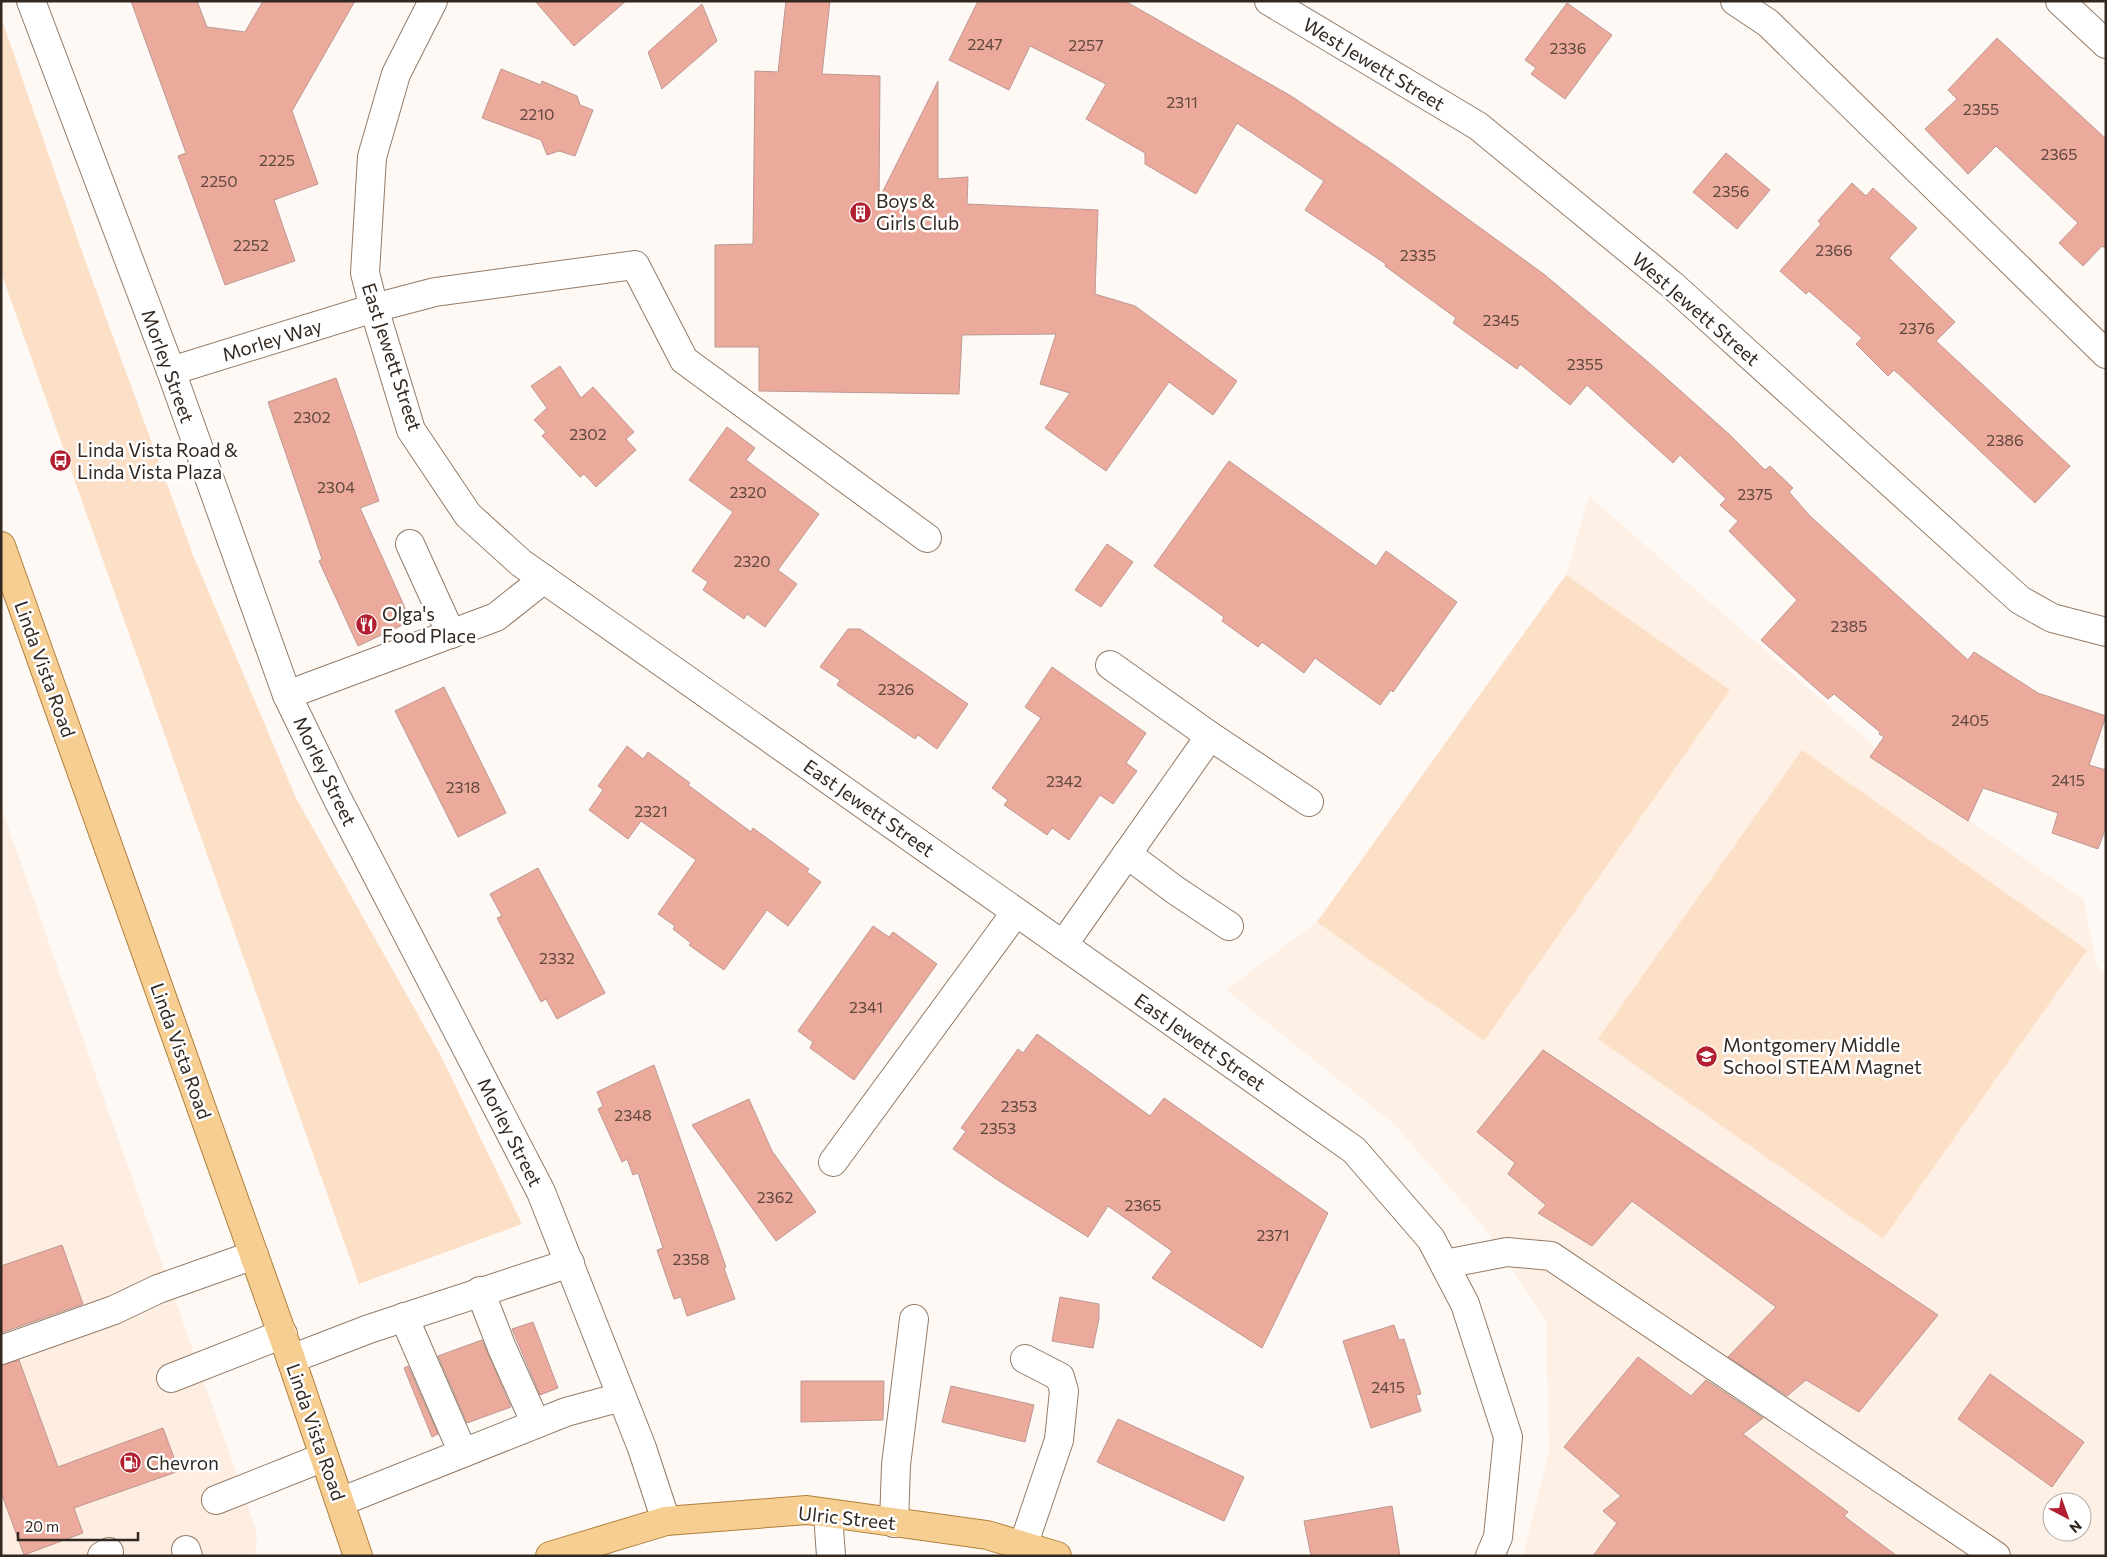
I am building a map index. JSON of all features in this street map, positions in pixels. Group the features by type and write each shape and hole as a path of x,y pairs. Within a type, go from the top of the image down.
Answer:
{"main road":[{"name":"Linda Vista Road","path":"1,546 287,1346 358,1556"},
{"name":"Ulric Street","path":"550,1556 666,1521 807,1510 987,1535 1057,1556"}],"street":[{"name":"Morley Street","path":"30,1 171,371 287,695 338,800 541,1192 642,1448 666,1521"},
{"name":"West Jewett Street","path":"1269,1 1478,126 1671,284 2020,600 2052,618 2106,632"},
{"path":"1735,1 1768,23 2106,354"},
{"path":"2060,1 2106,44"},
{"name":"East Jewett Street","path":"432,3 396,74 372,156 365,273 411,430 468,515 521,563 544,580 1354,1150 1431,1239 1465,1304 1508,1437 1498,1536 1490,1556"},
{"name":"Morley Way","path":"171,371 374,308 435,292 635,265 684,360 927,538"},
{"path":"410,544 452,634"},
{"path":"287,695 496,617 544,580"},
{"path":"1110,665 1210,736 1309,802"},
{"path":"1063,945 1210,736"},
{"path":"1127,854 1175,890 1229,926"},
{"path":"832,1162 1016,912"},
{"path":"1444,1264 1507,1252 1551,1256 1996,1556"},
{"path":"1,1350 114,1310 158,1288 254,1255"},
{"path":"171,1378 287,1346 404,1317 570,1263"},
{"path":"480,1291 502,1348 536,1424"},
{"path":"404,1317 464,1453"},
{"path":"894,1523 896,1464 914,1319"},
{"path":"1023,1546 1058,1440 1064,1391 1060,1377 1025,1359"},
{"path":"340,1502 566,1412 621,1397"},
{"path":"216,1500 324,1457"},
{"path":"828,1514 831,1556"}],"shaded area":[{"path":"1,17 86,263 193,555 296,798 440,1054 522,1224 359,1284 1,272"},
{"name":"Montgomery Middle School STEAM Magnet","path":"1589,496 1924,790 2083,899 2097,966 2106,973 2106,1556 1523,1556 1549,1453 1546,1321 1485,1228 1392,1122 1226,990 1317,922 1566,575"},
{"path":"1566,575 1730,690 1484,1041 1317,922"},
{"path":"1802,750 2087,950 1883,1239 1598,1039"},
{"path":"1,807 256,1529 257,1546 254,1556 1,1556"}],"building":[{"path":"131,1 197,1 207,27 245,32 263,1 355,1 292,111 318,184 274,200 295,261 225,285 178,156 186,153"},
{"path":"535,1 626,1 574,46"},
{"name":"Boys & Girls Club","path":"786,1 830,1 822,74 880,76 879,199 938,81 938,179 968,177 967,204 1098,210 1095,294 1135,306 1237,381 1213,415 1169,382 1106,471 1045,428 1070,393 1040,384 1056,334 962,335 959,394 759,391 759,347 715,347 715,245 753,244 755,71 778,72"},
{"path":"978,1 1125,1 1291,96 1387,160 1545,275 1655,368 1730,435 1765,470 1770,466 1793,488 1789,492 1810,516 1968,660 1974,652 2038,693 2106,716 2089,765 2106,770 2106,827 2098,849 2052,833 2058,813 1983,788 1968,821 1870,757 1884,737 1879,734 1880,732 1834,694 1828,699 1761,640 1797,600 1729,531 1738,521 1720,505 1726,499 1680,455 1673,463 1587,385 1570,405 1520,364 1517,369 1453,323 1456,318 1385,266 1386,264 1305,210 1324,181 1237,123 1196,194 1145,164 1145,153 1086,119 1106,84 1030,46 1009,90 949,60"},
{"path":"1567,3 1612,35 1565,99 1531,74 1536,68 1525,60"},
{"path":"702,4 717,41 662,89 648,52"},
{"path":"1997,38 2106,139 2106,249 2102,246 2083,266 2059,243 2078,223 1996,146 1968,174 1925,129 1957,99 1948,90"},
{"path":"501,69 541,85 542,81 577,96 580,105 593,110 575,156 559,151 547,155 541,140 482,118"},
{"path":"1726,153 1770,190 1737,229 1693,192"},
{"path":"1852,183 1866,196 1873,188 1917,228 1889,258 1955,322 1936,341 2070,466 2035,503 1894,370 1888,376 1856,344 1862,338 1809,291 1806,294 1780,271 1821,224 1818,221"},
{"path":"560,366 581,398 593,387 634,432 626,439 636,450 596,487 584,474 580,477 542,436 546,432 534,420 547,408 531,386"},
{"path":"336,378 379,501 360,508 411,621 358,646 319,561 322,559 268,402"},
{"path":"727,427 755,448 746,460 819,514 778,570 797,584 765,627 747,614 744,619 703,590 708,582 692,571 733,512 689,480"},
{"path":"1229,461 1376,566 1386,551 1457,602 1393,692 1391,690 1380,705 1315,658 1304,673 1262,642 1258,647 1222,621 1224,617 1154,566"},
{"path":"1107,544 1133,562 1101,607 1075,590"},
{"path":"848,629 860,629 968,704 937,749 918,735 915,739 837,685 840,680 820,667"},
{"path":"1052,667 1146,733 1126,763 1137,771 1113,804 1100,795 1069,840 1052,828 1047,835 1004,805 1008,800 992,788 1041,718 1025,707"},
{"path":"444,687 506,813 458,837 395,711"},
{"path":"627,746 643,759 648,752 690,783 688,785 751,832 753,828 809,869 807,872 821,882 788,926 767,910 724,970 689,945 691,943 673,929 675,926 658,914 696,860 641,821 628,839 589,810 603,790 598,786"},
{"path":"538,868 605,993 557,1019 546,999 541,1002 497,918 502,916 490,894"},
{"path":"873,926 889,937 893,932 937,964 854,1080 810,1048 813,1042 798,1031"},
{"path":"1037,1034 1150,1116 1164,1098 1328,1213 1262,1348 1152,1278 1172,1251 1108,1206 1088,1237 999,1181 953,1149 966,1131 961,1128 1018,1049 1023,1053"},
{"path":"1543,1050 1938,1315 1859,1412 1806,1380 1787,1396 1728,1357 1776,1307 1632,1201 1592,1246 1538,1213 1546,1205 1508,1174 1515,1163 1477,1132"},
{"path":"654,1065 726,1267 724,1268 735,1299 687,1316 681,1297 674,1299 657,1250 663,1248 638,1173 633,1175 627,1159 622,1162 598,1109 603,1106 597,1092"},
{"path":"749,1099 772,1151 816,1212 776,1241 692,1125"},
{"path":"62,1245 83,1304 1,1333 1,1266"},
{"path":"1060,1297 1099,1304 1099,1318 1093,1348 1052,1341"},
{"path":"533,1322 558,1388 540,1395 512,1329"},
{"path":"1394,1325 1399,1340 1404,1339 1421,1394 1416,1395 1421,1411 1371,1428 1343,1341"},
{"path":"482,1340 511,1407 467,1423 438,1356"},
{"path":"1638,1357 1691,1396 1706,1380 1763,1418 1743,1434 1848,1512 1844,1516 1897,1556 1593,1556 1617,1523 1603,1511 1621,1496 1564,1447"},
{"path":"19,1360 58,1467 163,1428 179,1471 74,1508 83,1533 24,1555 1,1492 1,1365"},
{"path":"408,1366 438,1434 432,1437 404,1368"},
{"path":"1990,1374 2084,1442 2052,1487 1958,1419"},
{"path":"801,1381 884,1381 883,1420 801,1422"},
{"path":"951,1386 1034,1405 1025,1442 942,1422"},
{"path":"1118,1419 1244,1477 1224,1521 1097,1462"},
{"path":"1392,1506 1400,1556 1311,1556 1304,1521"}],"place":[{"name":"Boys & Girls Club","path":"860,212"},
{"name":"Linda Vista Road & Linda Vista Plaza","path":"61,461"},
{"name":"Olga's Food Place","path":"366,625"},
{"name":"Montgomery Middle School STEAM Magnet","path":"1707,1056"},
{"name":"Chevron","path":"130,1463"}]}
